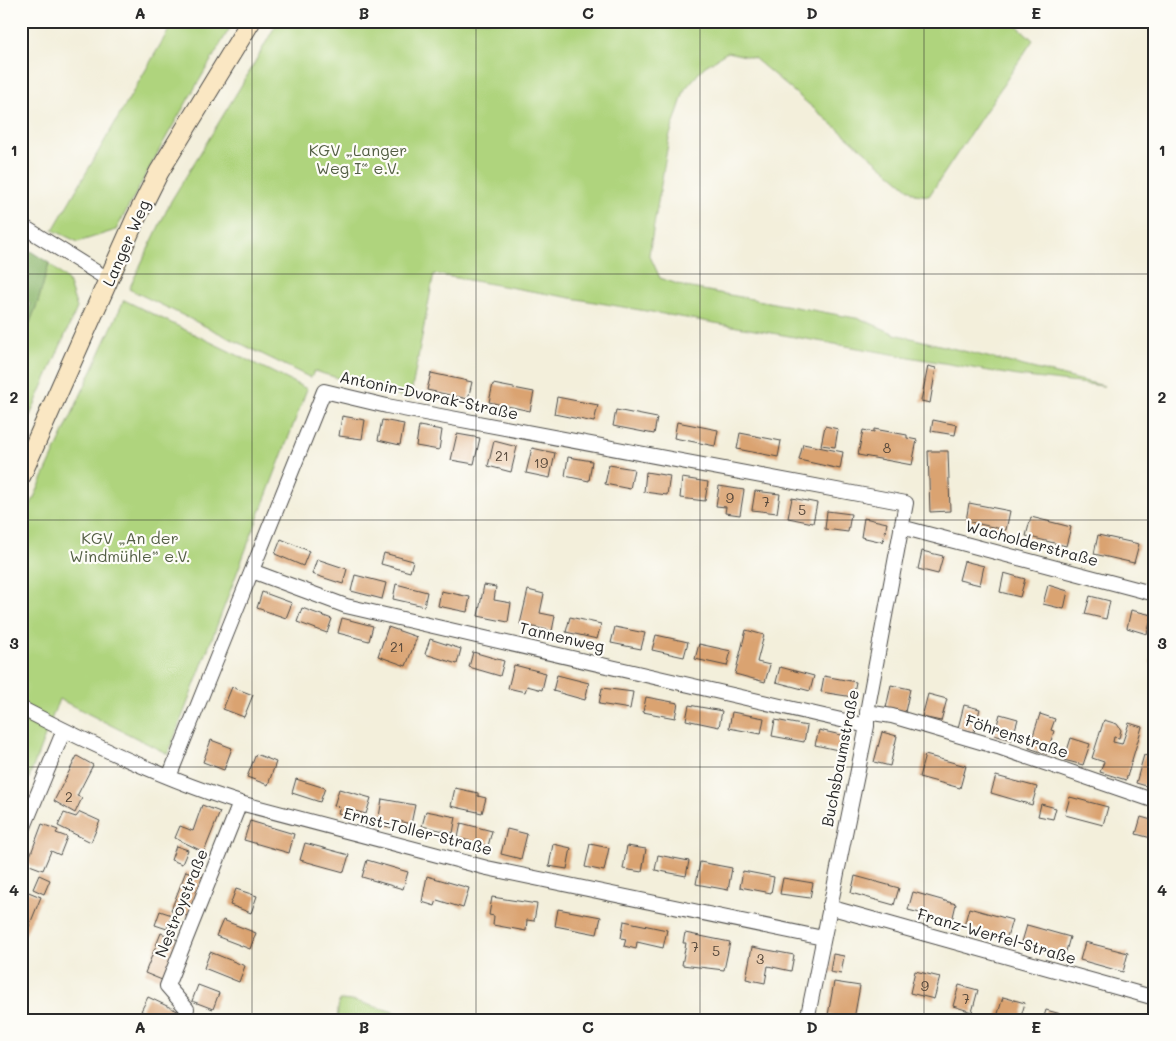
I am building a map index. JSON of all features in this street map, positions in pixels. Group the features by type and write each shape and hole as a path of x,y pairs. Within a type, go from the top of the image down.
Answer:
{"main road":[{"name":"Langer Weg","path":"21,476 159,172 251,21"}],"street":[{"path":"21,225 109,280"},
{"name":"Antonin-Dvorak-Straße","path":"168,777 324,391 397,408 906,503"},
{"name":"Buchsbaumstraße","path":"807,1020 867,726 867,712 906,503"},
{"name":"Wacholderstraße","path":"901,527 1155,594"},
{"name":"Tannenweg","path":"252,572 346,606 867,726"},
{"name":"Ernst-Toller-Straße","path":"21,708 64,730 168,777 240,803 487,868 823,938"},
{"name":"Föhrenstraße","path":"867,712 892,716 998,747 1155,801"},
{"path":"21,834 64,730"},
{"name":"Nestroystraße","path":"187,1009 167,986 240,803"},
{"name":"Franz-Werfel-Straße","path":"829,907 1155,998"}],"green space":[{"path":"174,21 234,21 168,134 116,230 78,242 53,230"},
{"name":"KGV „Langer Weg I“ e.V.","path":"278,21 1012,21 1033,40 929,196 915,194 754,58 727,52 704,67 685,89 669,138 649,254 660,278 686,287 861,319 895,334 1104,386 1018,376 434,274 410,399 314,371 311,378 129,289 171,201"},
{"path":"21,245 49,263 38,302 21,345 21,324 30,303 21,299"},
{"path":"49,263 68,281 77,308 21,436 21,345 38,302"},
{"name":"KGV „An der Windmühle“ e.V.","path":"124,300 307,389 168,754 59,699 21,799 21,526"},
{"path":"339,1000 355,1001 408,1016 441,1020 337,1020"}],"building":[{"path":"928,366 936,368 930,403 921,401"},
{"path":"431,373 472,382 468,399 427,390"},
{"path":"493,384 534,392 530,411 489,402"},
{"path":"557,397 598,405 594,422 554,414"},
{"path":"616,410 657,418 654,434 613,426"},
{"path":"342,416 365,420 362,439 339,436"},
{"path":"382,420 404,424 400,445 378,440"},
{"path":"933,420 957,425 955,435 931,431"},
{"path":"677,422 718,430 715,446 674,438"},
{"path":"419,426 442,430 439,450 416,446"},
{"path":"825,426 838,429 835,447 821,445"},
{"path":"874,429 907,435 907,438 917,440 912,465 858,455 863,430 874,432"},
{"path":"740,433 781,441 778,457 737,449"},
{"path":"457,434 480,438 474,464 451,460"},
{"path":"494,441 517,447 511,472 488,466"},
{"path":"803,444 843,452 840,469 799,460"},
{"path":"532,448 555,453 550,478 526,473"},
{"path":"928,451 948,451 950,511 930,512"},
{"path":"568,457 592,461 589,481 565,476"},
{"path":"609,465 634,469 630,489 605,484"},
{"path":"646,472 670,476 667,495 644,492"},
{"path":"682,478 708,482 705,501 680,498"},
{"path":"719,486 744,490 740,515 725,513 726,507 716,506"},
{"path":"755,491 780,494 777,513 752,510"},
{"path":"792,498 817,503 813,523 788,518"},
{"path":"969,503 1010,511 1006,530 966,521"},
{"path":"827,511 851,514 848,532 825,529"},
{"path":"1031,517 1071,527 1066,546 1026,536"},
{"path":"864,518 887,523 883,542 861,537"},
{"path":"1098,535 1139,544 1134,563 1094,554"},
{"path":"281,539 309,551 303,566 275,554"},
{"path":"922,551 943,556 938,574 918,569"},
{"path":"384,553 413,561 410,572 381,564"},
{"path":"317,559 347,569 343,584 312,574"},
{"path":"964,561 984,566 980,585 959,580"},
{"path":"1004,573 1025,579 1020,597 1000,592"},
{"path":"355,575 386,583 382,599 351,591"},
{"path":"396,584 427,592 424,606 393,599"},
{"path":"484,585 496,587 494,600 511,603 508,622 478,616"},
{"path":"1048,585 1068,591 1064,609 1043,604"},
{"path":"528,590 544,594 540,613 555,616 552,631 520,624"},
{"path":"441,591 470,597 467,612 438,606"},
{"path":"262,592 292,603 286,618 257,608"},
{"path":"1090,596 1110,601 1106,619 1085,614"},
{"path":"302,608 332,619 327,633 297,622"},
{"path":"1131,610 1152,615 1147,634 1127,628"},
{"path":"570,617 601,624 597,639 566,632"},
{"path":"342,618 373,626 369,641 338,633"},
{"path":"388,627 417,637 406,666 378,656"},
{"path":"615,627 645,633 641,649 611,643"},
{"path":"746,630 764,635 757,662 770,665 765,682 735,674"},
{"path":"656,635 688,642 684,657 652,650"},
{"path":"430,639 461,649 457,664 425,654"},
{"path":"699,644 731,651 727,666 695,659"},
{"path":"1155,644 1155,665 1150,663"},
{"path":"473,652 504,661 500,676 469,667"},
{"path":"514,665 546,673 542,690 527,686 525,692 508,688"},
{"path":"780,667 814,676 810,691 776,682"},
{"path":"557,675 589,683 585,700 553,691"},
{"path":"824,676 856,682 853,697 821,692"},
{"path":"891,685 910,689 905,712 886,708"},
{"path":"232,687 253,695 244,717 223,709"},
{"path":"602,688 633,692 630,709 599,704"},
{"path":"928,694 947,699 941,721 922,717"},
{"path":"646,697 678,703 675,718 643,712"},
{"path":"689,705 722,711 719,727 686,720"},
{"path":"964,705 980,709 974,732 958,728"},
{"path":"732,712 764,718 761,734 729,728"},
{"path":"1000,714 1018,719 1012,740 994,735"},
{"path":"1040,714 1055,719 1051,730 1054,731 1047,754 1029,748"},
{"path":"775,720 807,726 804,742 772,736"},
{"path":"1104,720 1117,724 1121,730 1119,738 1114,737 1113,742 1122,744 1129,723 1142,727 1126,780 1100,772 1104,762 1092,758"},
{"path":"819,730 850,737 847,752 815,745"},
{"path":"882,732 897,736 890,766 874,762"},
{"path":"1071,738 1090,744 1083,765 1064,760"},
{"path":"211,740 232,748 224,770 203,762"},
{"path":"256,754 276,762 268,785 247,777"},
{"path":"925,755 966,766 960,788 919,777"},
{"path":"1144,755 1155,758 1153,788 1136,783"},
{"path":"77,756 93,765 77,796 82,798 75,813 54,801"},
{"path":"996,776 1037,787 1032,805 991,793"},
{"path":"296,779 325,788 320,802 292,793"},
{"path":"455,788 478,793 478,796 486,798 482,813 451,806"},
{"path":"339,789 371,798 366,814 351,810 349,816 338,813 340,807 334,806"},
{"path":"1070,797 1108,807 1103,825 1065,815"},
{"path":"382,799 415,805 411,824 394,820 393,828 381,825 382,818 379,817"},
{"path":"1041,804 1056,808 1053,819 1038,816"},
{"path":"202,805 220,812 204,852 175,838 180,826 193,831"},
{"path":"426,811 456,817 453,833 422,826"},
{"path":"80,812 100,821 91,842 58,826 64,813 76,817"},
{"path":"1141,817 1155,821 1155,839 1136,834"},
{"path":"250,821 294,834 289,853 244,840"},
{"path":"461,823 492,831 488,846 458,838"},
{"path":"42,824 58,830 56,833 67,837 60,855 51,851 43,870 27,864"},
{"path":"507,829 527,834 521,859 501,854"},
{"path":"305,843 349,855 344,872 300,860"},
{"path":"553,844 571,848 567,869 549,866"},
{"path":"590,844 609,848 604,871 585,867"},
{"path":"176,846 188,850 182,864 171,860"},
{"path":"627,846 646,849 642,872 623,869"},
{"path":"658,855 689,861 686,876 655,870"},
{"path":"367,860 408,872 403,889 362,877"},
{"path":"700,862 732,868 728,890 696,884"},
{"path":"186,871 203,877 188,916 171,910"},
{"path":"743,871 774,877 771,893 740,887"},
{"path":"39,875 50,880 44,894 33,889"},
{"path":"427,876 469,888 463,908 437,900 435,906 422,902"},
{"path":"855,876 899,888 894,905 851,893"},
{"path":"783,878 813,883 810,898 780,894"},
{"path":"21,889 41,897 25,936 21,935"},
{"path":"236,889 257,896 251,913 230,905"},
{"path":"913,892 956,904 952,921 908,910"},
{"path":"492,897 537,904 534,921 527,920 526,931 493,925 494,916 489,915"},
{"path":"969,908 1012,920 1007,937 964,926"},
{"path":"558,909 601,917 597,934 555,926"},
{"path":"160,911 172,915 167,929 155,925"},
{"path":"223,920 256,933 250,949 216,936"},
{"path":"624,921 667,930 663,948 637,942 636,949 624,946 626,939 621,938"},
{"path":"1027,925 1070,937 1065,955 1022,942"},
{"path":"161,933 178,940 162,980 145,973"},
{"path":"685,933 730,942 724,970 682,965 686,943 683,943"},
{"path":"1085,942 1128,953 1123,972 1080,960"},
{"path":"752,947 794,955 791,971 768,966 765,983 746,979"},
{"path":"210,952 245,966 239,982 204,968"},
{"path":"833,954 844,956 841,974 830,972"},
{"path":"915,971 940,977 934,999 910,993"},
{"path":"834,982 860,986 854,1019 828,1015"},
{"path":"198,985 219,993 213,1009 192,1001"},
{"path":"959,985 978,990 972,1012 953,1006"},
{"path":"148,997 186,1015 183,1020 160,1020 141,1011"},
{"path":"1003,997 1025,1003 1020,1020 997,1017"},
{"path":"1046,1010 1072,1017 1071,1020 1043,1020"}]}
